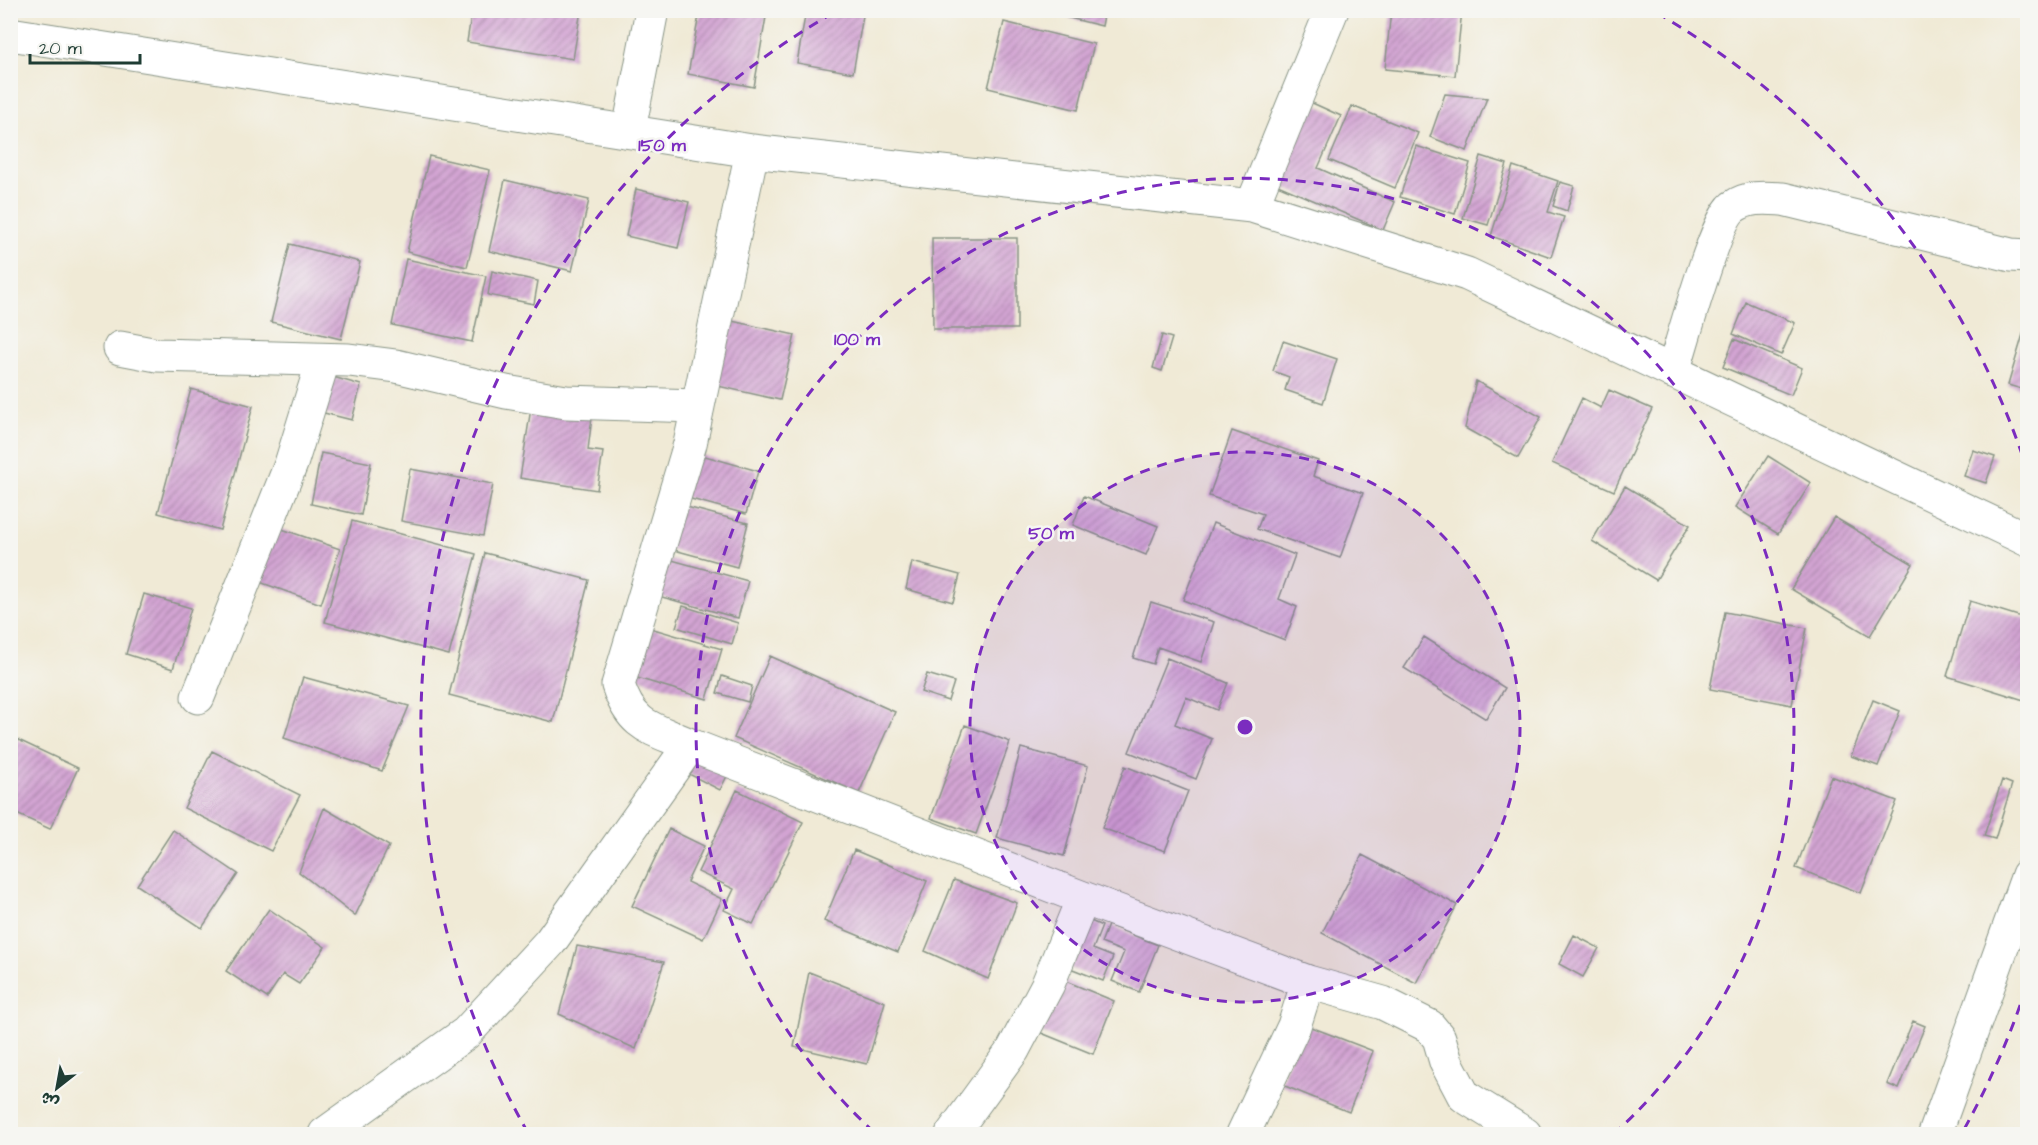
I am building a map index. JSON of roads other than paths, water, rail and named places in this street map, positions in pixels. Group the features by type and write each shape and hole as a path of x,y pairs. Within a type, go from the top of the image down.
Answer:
{"street":[{"path":"630,130 651,10"},
{"path":"1252,206 1332,10"},
{"path":"10,34 752,151 1252,206 1467,274 2028,540"},
{"path":"752,151 690,444 618,685 625,707 639,722 690,745 1083,898 1308,982 1383,1003 1428,1026 1439,1038 1446,1062 1464,1096 1525,1134"},
{"path":"1673,372 1713,242 1732,208 1752,198 1783,199 2011,255 2028,256"},
{"path":"120,348 157,355 349,360 396,366 506,392 566,402 697,406"},
{"path":"198,697 291,464 323,361"},
{"path":"325,1134 466,1033 550,942 690,745"},
{"path":"1935,1134 2028,875"},
{"path":"952,1134 1013,1050 1048,984 1083,898"},
{"path":"1243,1134 1294,1026 1308,982"}]}
